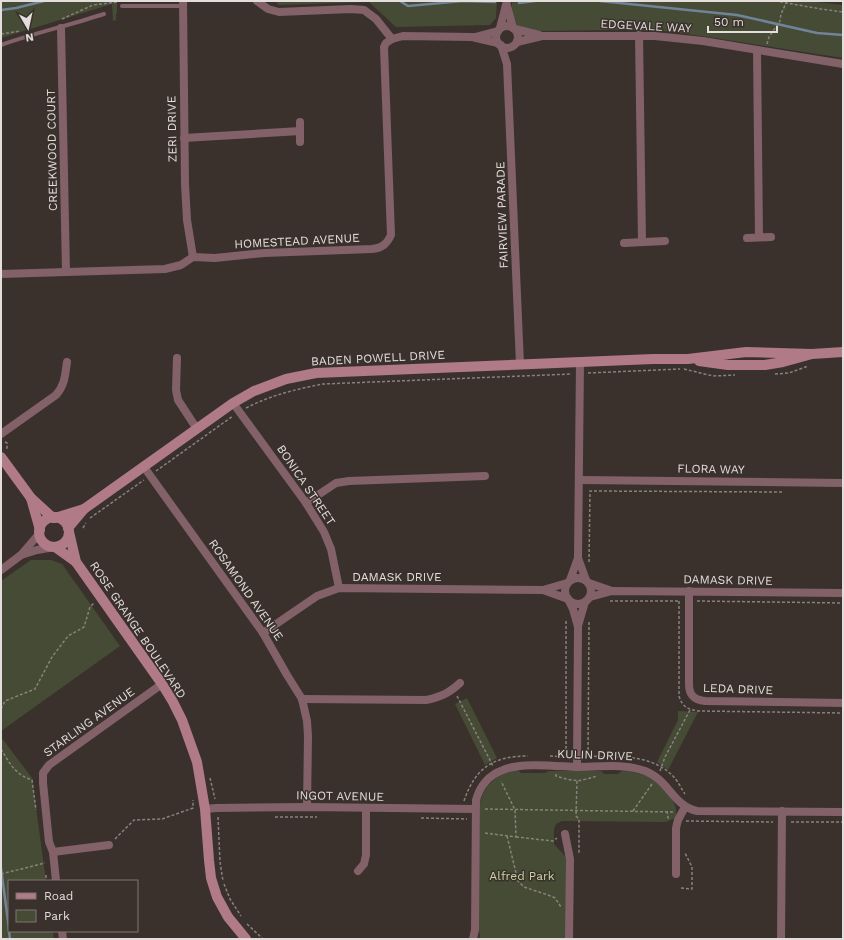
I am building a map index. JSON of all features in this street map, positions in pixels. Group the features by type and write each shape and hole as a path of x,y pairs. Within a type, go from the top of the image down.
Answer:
{"street":[{"path":"257,1 268,9 279,12 351,9 364,10 376,19 392,39 403,36 472,37 508,47 516,43 518,35 514,28 507,3"},
{"name":"ZERI DRIVE","path":"183,3 184,138 187,220 193,257"},
{"path":"499,44 496,37 507,3"},
{"name":"CREEKWOOD COURT","path":"59,24 66,272"},
{"path":"472,37 499,30 507,26 514,28"},
{"name":"EDGEVALE WAY","path":"514,28 542,36"},
{"path":"639,35 642,242"},
{"name":"EDGEVALE WAY","path":"516,43 542,36 639,35 689,39 843,64"},
{"name":"HOMESTEAD AVENUE","path":"193,257 215,258 372,249 385,245 391,235 384,47 386,42 392,39"},
{"name":"FAIRVIEW PARADE","path":"507,64 516,43"},
{"name":"FAIRVIEW PARADE","path":"499,44 507,64 520,364"},
{"path":"757,50 759,238"},
{"path":"300,122 300,142"},
{"path":"184,138 300,131"},
{"path":"746,238 771,237"},
{"path":"624,243 665,241"},
{"path":"1,274 166,269 181,265 193,257"},
{"path":"746,352 747,366"},
{"name":"BADEN POWELL DRIVE","path":"68,530 84,509 197,429 236,407 254,391 286,379 316,373 520,364 688,359 746,352 812,354 843,352"},
{"name":"BADEN POWELL DRIVE","path":"688,359 728,366 747,366 783,362 812,354"},
{"path":"177,358 176,390 178,400 197,429"},
{"path":"1,434 61,390 64,384 67,362"},
{"path":"577,767 578,627 574,609 565,591 578,558 580,480 580,362"},
{"name":"BONICA STREET","path":"236,407 306,503 324,532 329,544 339,588"},
{"path":"1,458 31,498 54,518"},
{"name":"ROSAMOND AVENUE","path":"144,467 263,633 302,699 307,721 308,736 307,807"},
{"path":"306,503 336,483 349,481 486,476"},
{"name":"FLORA WAY","path":"580,480 843,482"},
{"path":"31,498 39,532 43,541 49,546 54,547"},
{"name":"BADEN POWELL DRIVE","path":"54,518 84,509"},
{"path":"1,570 21,555 39,532 43,523 49,518 62,520 68,530 65,542 54,547 21,555"},
{"name":"ROSE GRANGE BOULEVARD","path":"68,530 76,562"},
{"name":"ROSE GRANGE BOULEVARD","path":"54,547 76,562 162,684 182,720 197,762 205,809 211,878 217,897 228,917 246,939"},
{"path":"578,558 592,590 578,627"},
{"path":"569,582 578,578 588,582"},
{"name":"DAMASK DRIVE","path":"263,633 317,596 339,588 543,590 569,582"},
{"name":"DAMASK DRIVE","path":"588,582 612,591"},
{"name":"DAMASK DRIVE","path":"543,590 569,600"},
{"name":"DAMASK DRIVE","path":"588,600 612,591 843,593"},
{"name":"LEDA DRIVE","path":"689,592 689,684 690,693 694,698 705,702 843,702"},
{"path":"569,600 577,604 588,600"},
{"path":"302,699 426,700 440,698 454,689 460,682"},
{"name":"STARLING AVENUE","path":"56,880 53,852 49,842 42,778 43,773 46,768 162,684"},
{"name":"KULIN DRIVE","path":"473,939 475,930 476,800 480,790 495,770 515,766 633,768 646,771 657,777 666,785 684,810"},
{"name":"INGOT AVENUE","path":"205,809 307,807 475,810"},
{"path":"358,871 364,864 366,855 366,808"},
{"path":"676,874 676,828 678,820 684,810 843,812"},
{"path":"781,939 782,811"},
{"path":"565,834 570,859 569,939"},
{"path":"53,852 110,845"},
{"name":"KULIN DRIVE","path":"475,930 477,939"}],"lane":[{"path":"122,6 183,3"},
{"path":"1,45 42,32 59,24 104,14"}],"path":[{"path":"59,24 93,6 118,1"},
{"path":"775,1 843,12"},
{"path":"768,41 769,37 780,21 786,2"},
{"path":"1,34 23,31"},
{"path":"774,374 789,373 808,366"},
{"path":"83,528 87,520 150,475 236,407 294,389 324,384 685,369 713,376 736,375"},
{"path":"589,569 590,491 788,492"},
{"path":"600,595 600,601 679,601"},
{"path":"1,709 4,701 35,689 52,657 68,636 84,627 90,608 100,596"},
{"path":"701,601 843,603"},
{"path":"588,756 589,618"},
{"path":"475,810 667,812 684,810 686,795 676,780 662,768 638,758 588,756 566,757 566,620"},
{"path":"454,689 515,810 516,837"},
{"path":"633,811 657,777 662,768 665,757 690,710 843,713"},
{"path":"1,749 16,771 22,776 32,780 37,815"},
{"path":"577,781 576,816 579,819 579,823"},
{"path":"110,845 134,820 162,819 194,808 192,794 213,789"},
{"path":"418,818 484,820 485,809"},
{"path":"667,812 668,818 691,822 843,822"},
{"path":"272,817 319,817"},
{"path":"484,833 552,841 565,834"},
{"path":"507,836 518,881 524,887 554,898 562,911"},
{"path":"681,888 692,889 692,866 684,852"},
{"path":"44,858 45,863"},
{"path":"1,874 40,864"}],"green space":[{"path":"1,1 117,1 117,13 116,20 113,21 112,4 1,38"},
{"path":"275,1 497,1 496,18 490,25 396,27 369,2 279,5"},
{"path":"512,1 808,1 843,5 843,58 664,31 539,31 518,27 512,15"},
{"path":"31,560 51,560 62,564 120,646 1,731 1,581"},
{"path":"467,698 497,758 485,765 455,704"},
{"path":"678,711 698,712 668,770 657,762 678,720"},
{"path":"1,737 32,778 46,880 8,880 8,932 53,932 54,939 1,939"},
{"name":"Alfred Park","path":"518,770 521,773 545,773 549,771 601,771 604,774 618,774 622,771 635,772 647,776 658,783 673,800 675,806 675,818 666,822 562,821 556,824 554,829 554,844 566,857 566,939 480,939 478,917 480,802 485,789 489,784 499,776"}],"waterway":[{"path":"1,10 44,1"},
{"path":"400,1 408,6 463,1 495,2"},
{"path":"519,3 535,1"},
{"path":"600,1 737,15 817,33 843,35"},
{"path":"1,868 8,921"},
{"path":"9,932 10,939"}]}
